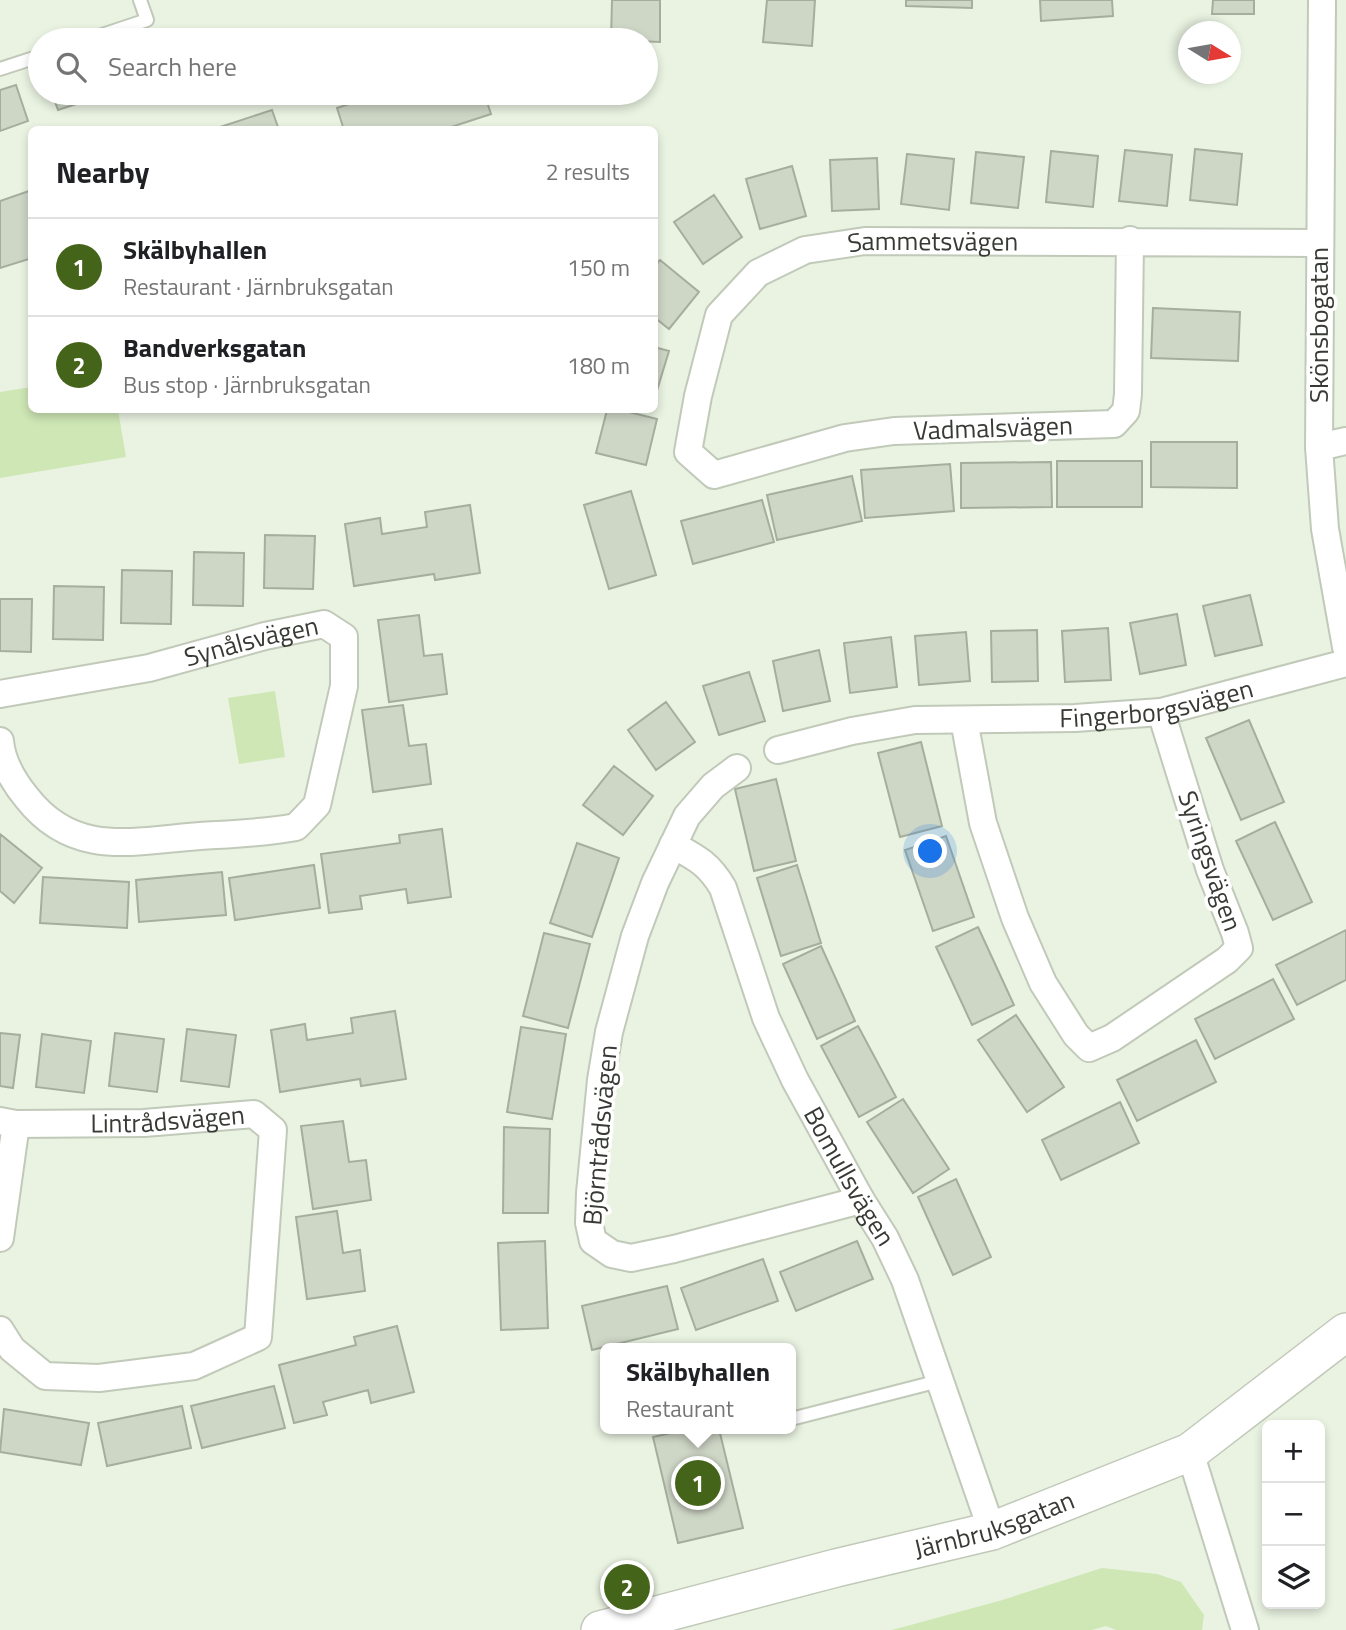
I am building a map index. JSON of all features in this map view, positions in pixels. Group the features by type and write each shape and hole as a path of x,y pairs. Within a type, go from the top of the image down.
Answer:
{"street":[{"name":"Skönsbogatan","path":"1322,0 1319,447 1325,529 1346,647"},
{"name":"Sammetsvägen","path":"695,458 688,452 698,396 719,315 758,274 805,250 864,241 1130,240 1319,243"},
{"name":"Vadmalsvägen","path":"695,458 714,475 845,438 894,431 1114,424 1126,411 1128,394 1130,240"},
{"path":"1319,447 1346,442"},
{"name":"Synålsvägen","path":"0,694 149,668 265,636 324,624 344,637 344,686 317,805 296,827 107,844 65,832 36,810 12,780 1,752 0,741"},
{"name":"Fingerborgsvägen","path":"778,750 852,731 915,720 1075,718 1161,712 1346,663"},
{"name":"Syringsvägen","path":"964,720 983,823 1015,918 1042,983 1076,1035 1090,1048 1112,1038 1227,960 1239,948 1236,933 1210,870 1161,712"},
{"path":"673,845 687,816 698,802 713,786 737,768"},
{"name":"Björntrådsvägen","path":"673,845 635,936 609,1032 601,1080 590,1193 589,1223 593,1241 612,1254 631,1258 861,1200"},
{"name":"Bomullsvägen","path":"673,845 700,860 713,871 723,888 766,1018 795,1080 885,1238 905,1280 992,1531"},
{"name":"Lintrådsvägen","path":"0,1330 12,1349 45,1376 99,1378 194,1366 258,1337 273,1130 254,1114 144,1123 8,1122"},
{"path":"0,1238 8,1122"},
{"name":"Järnbruksgatan","path":"600,1630 836,1568 992,1531 1190,1452 1346,1332"},
{"path":"1190,1452 1245,1630"}],"lane":[{"path":"123,28 147,20 140,0"},
{"path":"0,69 28,60"},
{"path":"796,1418 939,1381"}],"green space":[{"path":"28,387 28,413 119,413 126,457 0,478 0,392"},
{"path":"275,691 285,757 239,764 228,698"},
{"path":"1102,1568 1157,1574 1181,1582 1204,1615 1202,1630 1116,1630 1106,1626 1092,1630 892,1630 999,1601"}],"building":[{"path":"612,0 660,0 660,42 658,28 611,28"},
{"path":"767,0 815,0 812,46 763,42"},
{"path":"906,0 972,0 972,8 906,6"},
{"path":"1040,0 1112,0 1113,16 1041,21"},
{"path":"1213,0 1254,0 1254,14 1212,14"},
{"path":"16,85 28,121 0,131 0,90"},
{"path":"56,105 73,105 58,110"},
{"path":"346,105 488,105 491,114 454,126 343,126 337,108"},
{"path":"272,110 278,126 223,126"},
{"path":"1195,149 1242,154 1237,205 1190,200"},
{"path":"1125,150 1172,155 1167,206 1119,201"},
{"path":"1051,151 1098,156 1093,207 1046,202"},
{"path":"976,152 1024,157 1018,208 971,203"},
{"path":"907,154 954,159 949,210 901,204"},
{"path":"877,158 879,209 832,211 830,160"},
{"path":"792,166 806,216 760,229 746,179"},
{"path":"28,191 28,259 0,268 0,201"},
{"path":"714,195 742,237 703,264 674,222"},
{"path":"660,260 699,292 669,329 658,320"},
{"path":"1153,308 1240,312 1238,361 1151,358"},
{"path":"658,348 669,351 658,387"},
{"path":"606,413 633,413 657,419 646,465 596,453"},
{"path":"1151,442 1237,442 1237,488 1151,487"},
{"path":"1057,461 1142,461 1142,507 1057,507"},
{"path":"1051,462 1052,507 961,508 961,463"},
{"path":"950,464 954,511 865,518 861,470"},
{"path":"852,476 862,521 777,540 767,495"},
{"path":"631,491 656,575 609,589 584,505"},
{"path":"762,500 774,542 693,564 681,521"},
{"path":"470,505 480,573 435,580 434,574 354,586 345,524 380,518 382,534 427,527 425,512"},
{"path":"265,535 315,536 313,589 264,588"},
{"path":"194,552 244,553 243,606 193,605"},
{"path":"122,570 172,571 171,624 121,623"},
{"path":"54,586 104,587 103,640 53,639"},
{"path":"1250,595 1262,645 1215,656 1203,606"},
{"path":"0,599 32,599 31,652 0,651"},
{"path":"1177,614 1186,665 1140,674 1130,623"},
{"path":"419,615 424,656 442,654 447,694 389,702 378,620"},
{"path":"1108,628 1111,680 1065,682 1062,631"},
{"path":"1037,630 1038,681 992,682 991,631"},
{"path":"966,632 970,681 919,685 915,636"},
{"path":"891,637 897,687 850,693 844,643"},
{"path":"819,650 830,701 783,711 773,661"},
{"path":"749,672 765,721 719,735 703,686"},
{"path":"666,702 695,742 656,770 628,730"},
{"path":"403,705 409,746 426,744 431,784 373,792 362,710"},
{"path":"1249,720 1284,802 1241,820 1206,738"},
{"path":"921,742 942,826 900,837 878,753"},
{"path":"614,766 653,796 623,835 583,805"},
{"path":"776,779 796,861 754,871 735,789"},
{"path":"1275,822 1312,902 1273,920 1236,841"},
{"path":"442,829 451,897 408,903 406,889 360,896 362,909 329,913 321,854 400,843 399,835"},
{"path":"0,834 42,868 14,903 0,891"},
{"path":"946,836 974,917 933,931 905,850"},
{"path":"577,843 619,858 592,937 550,923"},
{"path":"314,865 320,908 235,920 229,878"},
{"path":"797,865 821,943 781,956 757,878"},
{"path":"222,872 226,915 139,922 136,880"},
{"path":"43,877 129,882 127,928 40,923"},
{"path":"978,927 1014,1005 972,1025 936,947"},
{"path":"1346,930 1346,980 1297,1005 1276,965"},
{"path":"544,933 590,944 568,1028 523,1016"},
{"path":"821,946 855,1021 817,1039 783,964"},
{"path":"1273,979 1294,1019 1215,1059 1195,1019"},
{"path":"395,1011 406,1079 361,1086 360,1079 280,1092 271,1030 305,1024 307,1040 353,1033 351,1018"},
{"path":"1016,1015 1064,1087 1027,1112 978,1040"},
{"path":"858,1026 896,1097 859,1117 821,1046"},
{"path":"521,1027 566,1034 552,1119 507,1112"},
{"path":"187,1029 236,1035 229,1087 181,1081"},
{"path":"0,1033 20,1035 13,1088 0,1086"},
{"path":"115,1033 164,1039 157,1092 109,1086"},
{"path":"42,1034 91,1041 84,1093 36,1087"},
{"path":"1196,1040 1216,1082 1137,1121 1117,1080"},
{"path":"903,1099 949,1169 913,1193 867,1122"},
{"path":"1120,1102 1139,1143 1061,1180 1042,1140"},
{"path":"343,1121 349,1162 366,1160 371,1200 313,1209 301,1126"},
{"path":"504,1127 550,1129 548,1213 503,1213"},
{"path":"956,1179 991,1257 953,1275 918,1197"},
{"path":"337,1211 343,1253 360,1250 365,1291 307,1299 296,1217"},
{"path":"545,1241 548,1328 501,1330 498,1243"},
{"path":"857,1241 873,1279 796,1311 780,1272"},
{"path":"763,1259 778,1301 696,1330 681,1288"},
{"path":"667,1286 678,1329 621,1343 600,1343 600,1348 592,1350 582,1306"},
{"path":"397,1326 414,1392 371,1403 368,1390 323,1402 327,1415 294,1423 279,1365 356,1345 354,1337"},
{"path":"274,1386 285,1428 202,1448 191,1406"},
{"path":"182,1406 191,1448 107,1466 98,1423"},
{"path":"4,1409 89,1423 81,1465 0,1452"},
{"path":"666,1434 720,1434 743,1528 678,1543 653,1437"}],"place":[{"name":"Skälbyhallen","path":"698,1483"},
{"name":"Bandverksgatan","path":"627,1587"}]}
